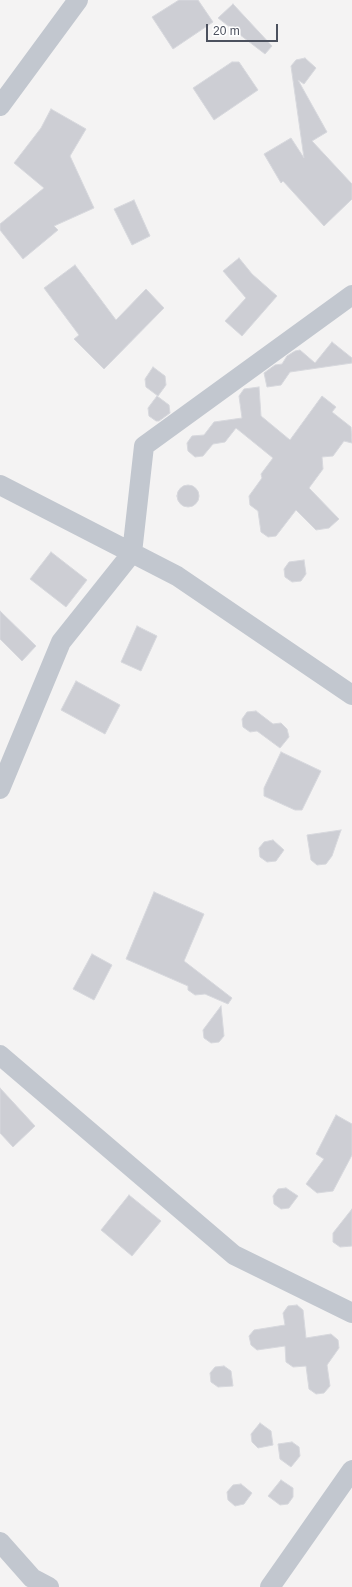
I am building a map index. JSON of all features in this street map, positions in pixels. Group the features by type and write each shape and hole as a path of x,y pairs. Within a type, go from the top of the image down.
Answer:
{"street":[{"path":"0,106 78,0"},
{"path":"0,790 61,642 132,553 144,446 352,295"},
{"path":"0,485 177,576 352,695"},
{"path":"0,1056 234,1255 352,1313"},
{"path":"270,1587 352,1470"},
{"path":"0,1542 32,1578 50,1587"}],"building":[{"path":"179,0 198,0 213,22 173,49 152,17"},
{"path":"233,4 272,46 265,54 218,18"},
{"path":"305,58 316,68 304,84 298,80 327,132 312,141 352,184 352,199 324,226 283,181 281,183 264,154 291,138 304,158 291,66 296,60"},
{"path":"232,62 239,62 258,90 214,120 193,88"},
{"path":"51,109 86,129 70,156 94,208 54,226 58,230 23,259 0,230 0,224 44,188 14,163 41,128"},
{"path":"134,200 150,236 132,245 114,209"},
{"path":"239,258 252,274 277,296 242,336 225,321 246,298 223,271"},
{"path":"75,265 116,320 146,289 164,308 104,369 74,339 79,335 44,288"},
{"path":"332,342 352,358 352,363 290,372 281,385 267,387 264,373 275,365 282,364 287,356 300,350 315,363"},
{"path":"153,367 165,376 166,385 158,396 146,387 145,379"},
{"path":"259,387 261,416 290,440 322,396 336,407 332,412 351,427 352,443 344,441 333,456 322,457 323,469 309,488 339,519 329,528 316,530 296,510 276,536 268,537 261,532 258,511 250,505 249,496 262,478 261,474 273,458 236,428 225,442 213,444 203,456 195,457 188,451 187,443 192,436 204,435 214,422 242,418 239,396 244,389"},
{"path":"157,396 169,405 170,413 159,421 156,421 149,416 148,408"},
{"path":"188,485 192,486 198,492 198,500 192,506 188,507 184,506 178,500 177,496 178,492 184,486"},
{"path":"51,552 87,580 66,607 30,579"},
{"path":"304,560 306,574 301,581 292,582 285,577 284,569 289,562"},
{"path":"0,611 36,646 22,661 0,639"},
{"path":"137,626 157,636 141,671 121,662"},
{"path":"76,681 120,705 105,734 61,710"},
{"path":"256,711 273,724 281,723 287,729 289,737 280,748 257,731 250,732 243,727 242,719 247,712"},
{"path":"281,752 321,771 302,810 295,810 264,796 264,788"},
{"path":"341,830 332,856 326,864 317,865 311,860 307,835"},
{"path":"273,840 284,850 276,861 267,862 260,857 259,848 264,842"},
{"path":"154,892 204,914 184,961 232,998 228,1004 205,994 195,995 188,990 188,986 126,959"},
{"path":"92,954 112,965 94,1000 73,989"},
{"path":"221,1006 224,1036 219,1042 211,1043 204,1038 203,1030"},
{"path":"0,1088 35,1126 13,1147 0,1133"},
{"path":"336,1115 352,1124 352,1155 333,1191 317,1193 306,1184 324,1159 316,1154"},
{"path":"286,1188 298,1196 289,1208 281,1209 274,1204 273,1196 278,1189"},
{"path":"129,1195 161,1221 132,1256 101,1230"},
{"path":"352,1209 352,1246 340,1247 333,1242 333,1233"},
{"path":"297,1305 303,1310 306,1338 331,1334 338,1340 339,1348 327,1365 330,1386 324,1393 316,1394 309,1389 306,1366 293,1367 286,1362 285,1346 257,1350 251,1345 249,1336 254,1330 285,1325 283,1313 288,1306"},
{"path":"224,1366 231,1371 233,1386 218,1387 211,1382 210,1373 215,1367"},
{"path":"260,1423 271,1431 273,1445 258,1448 252,1442 251,1434"},
{"path":"292,1442 299,1447 300,1456 291,1467 280,1459 278,1444"},
{"path":"281,1480 293,1488 293,1497 288,1504 280,1505 268,1496"},
{"path":"241,1484 252,1493 244,1504 235,1506 228,1500 227,1492 233,1485"}]}
